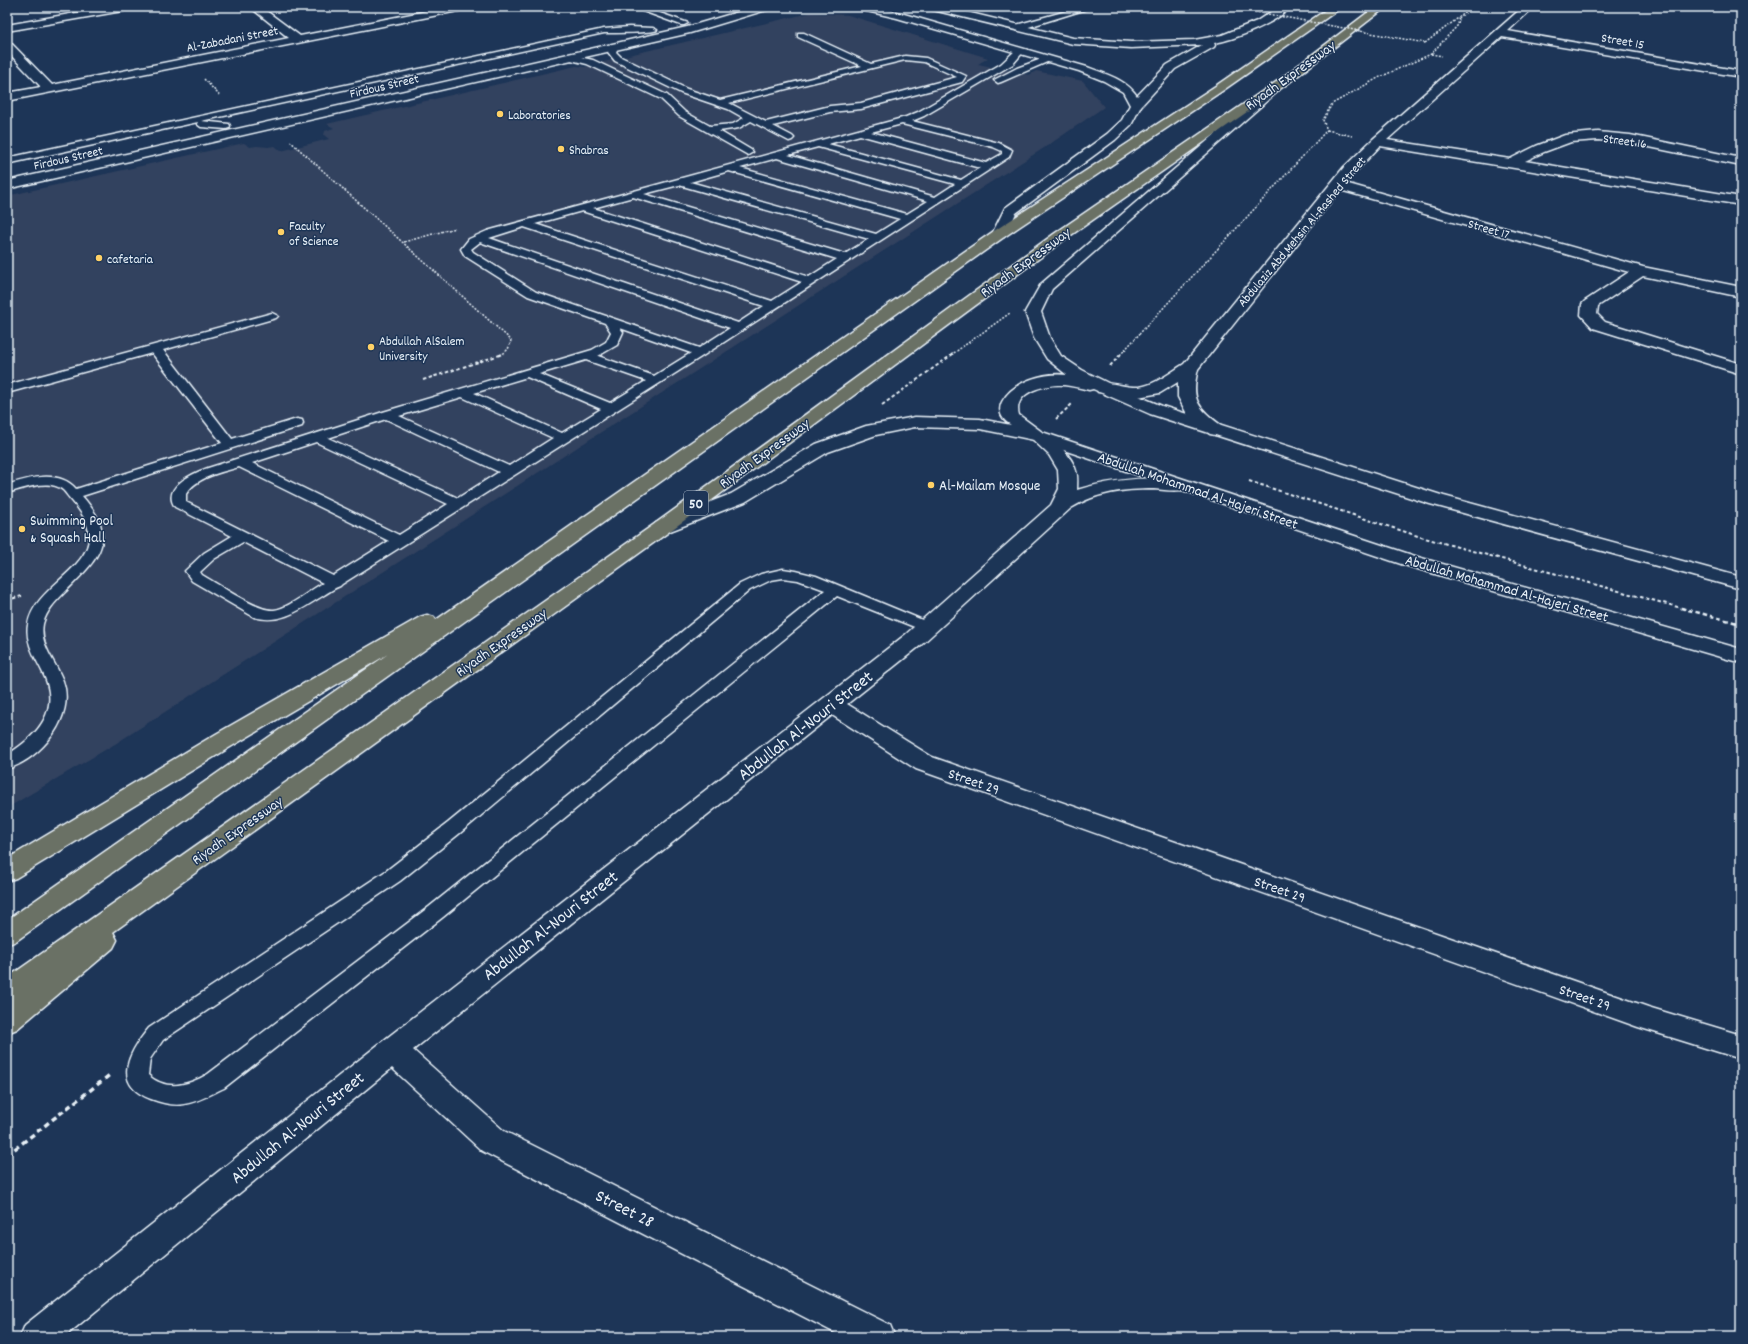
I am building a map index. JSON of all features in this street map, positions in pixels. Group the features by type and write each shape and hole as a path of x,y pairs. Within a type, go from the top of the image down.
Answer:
{"highway":[{"name":"Riyadh Expressway","path":"7,934 999,234 1221,87 1337,7"},
{"name":"Riyadh Expressway","path":"7,993 663,527 1059,237 1282,82 1381,7"},
{"path":"1264,56 1268,43 1277,34"},
{"path":"7,871 224,740 551,551"},
{"path":"7,1021 231,834"}],"street":[{"path":"7,28 128,7"},
{"path":"255,7 297,39"},
{"name":"Al-Zabadani Street","path":"7,97 463,7"},
{"name":"Firdous Street","path":"7,185 690,30 766,7"},
{"path":"862,7 900,16 1083,69 1108,79 1127,90 1136,105"},
{"path":"933,7 1019,28 1072,49"},
{"path":"999,234 1010,211 1111,137 1127,122 1136,105 1144,95 1171,67 1224,38 1261,23 1285,7"},
{"name":"Abdulaziz Abd Mehsin Al-Rashed Street","path":"1096,386 1138,392 1154,389 1190,368 1349,170 1377,142 1529,7"},
{"name":"Firdous Street","path":"7,174 684,23 716,11"},
{"name":"Street 15","path":"1500,33 1741,74"},
{"path":"1050,59 1072,49 1100,44 1131,45 1194,43 1224,38"},
{"path":"7,45 49,88"},
{"path":"1282,82 1046,288 1032,312 1042,338 1055,358 1076,374 1096,386 1156,410 1216,430 1437,500 1741,583"},
{"name":"Street 16","path":"1512,162 1569,138 1598,136 1630,139 1741,162"},
{"path":"1377,142 1512,162 1741,201"},
{"name":"Street 17","path":"1337,185 1641,271 1741,292"},
{"path":"1641,271 1590,304 1589,315 1599,325 1741,369"},
{"name":"Abdulaziz Abd Mehsin Al-Rashed Street","path":"1190,368 1186,381 1185,397 1195,414 1216,430"},
{"path":"1038,436 1011,417 1009,406 1014,396 1026,387 1044,382 1064,380 1096,386"},
{"name":"Abdullah Mohammad Al-Hajeri Street","path":"663,527 738,498 822,448 872,430 915,422 980,424 1038,436 1411,561 1741,656"},
{"name":"Abdullah Al-Nouri Street","path":"1038,436 1056,452 1067,470 1068,489 1058,508"},
{"name":"Abdullah Al-Nouri Street","path":"37,1337 393,1050 927,628 1058,508 1082,494 1112,486 1146,482 1181,485"},
{"name":"Street 29","path":"831,704 924,763 1641,1016 1741,1047"},
{"name":"Street 28","path":"393,1050 493,1141 878,1337"}],"lane":[{"path":"636,7 684,23"},
{"path":"1019,28 1086,8"},
{"name":"Firdous Street","path":"7,161 604,31 629,29 653,30"},
{"path":"801,35 870,66"},
{"path":"614,47 612,52 618,59 684,91 719,103 750,117 789,138"},
{"path":"700,352 532,294 469,254 466,249 473,241 491,233 902,121 921,114 1004,66 1020,51"},
{"path":"570,57 590,62 664,97 677,111 748,152"},
{"path":"719,103 900,59 916,58 926,60 962,76 959,80 861,106 830,109 765,125"},
{"path":"993,83 1020,70 1050,59"},
{"path":"917,125 967,98"},
{"path":"265,114 278,101"},
{"path":"707,128 730,127 746,121 750,117"},
{"path":"243,536 209,556 195,568 192,571 197,578 259,614 276,615 304,602 700,352 1006,155 1007,150 996,145 902,121"},
{"path":"183,123 226,126"},
{"path":"861,132 989,167"},
{"path":"818,144 963,183"},
{"path":"778,155 936,200"},
{"path":"729,168 908,218"},
{"path":"680,181 877,238"},
{"path":"633,194 846,258"},
{"path":"581,208 811,281"},
{"path":"524,224 773,305"},
{"path":"479,238 739,327"},
{"path":"7,389 272,316"},
{"path":"335,582 180,504 179,495 183,488 198,477 240,462 387,415 586,356 603,349 615,340 616,332 610,321"},
{"path":"155,348 230,444"},
{"path":"586,356 655,380"},
{"path":"529,374 611,408"},
{"path":"464,393 563,438"},
{"path":"387,415 510,472"},
{"path":"74,494 297,423"},
{"path":"317,438 459,504"},
{"path":"240,462 400,541"},
{"path":"7,489 31,482 45,481 66,486 91,515 97,536 89,558 42,608 36,622 35,640 55,682 58,699 49,728 39,739 7,763"},
{"path":"836,589 436,912 216,1082 196,1091 179,1095 158,1093 142,1084 136,1070 140,1057 156,1034 393,876 454,828 745,587 760,579 775,575 788,574 805,577 836,589 927,628"}],"path":[{"path":"1251,11 1425,43 1473,7"},
{"path":"1038,436 1096,386 1327,130 1323,120 1332,104 1378,78 1431,54 1458,25 1459,18"},
{"path":"273,125 511,340 510,347 503,354 422,381"},
{"path":"879,407 1046,288"},
{"path":"1056,419 1064,421"},
{"path":"1246,480 1421,537 1741,624"},
{"path":"7,1155 147,1045"}],"shaded area":[{"name":"Abdullah AlSalem University","path":"810,13 848,15 988,58 978,64 1029,75 1036,71 1083,81 1104,107 1047,146 115,744 7,808 7,196 244,143 250,147 275,146 281,151 329,139 324,135 325,131 334,128 327,124 576,66 585,67 629,55"}],"place":[{"name":"Laboratories","path":"500,114"},
{"name":"Shabras","path":"561,149"},
{"name":"Faculty of Science","path":"281,232"},
{"name":"cafetaria","path":"99,258"},
{"name":"Abdullah AlSalem University","path":"371,347"},
{"name":"Al-Mailam Mosque","path":"931,485"},
{"name":"Swimming Pool & Squash Hall","path":"22,529"}]}
